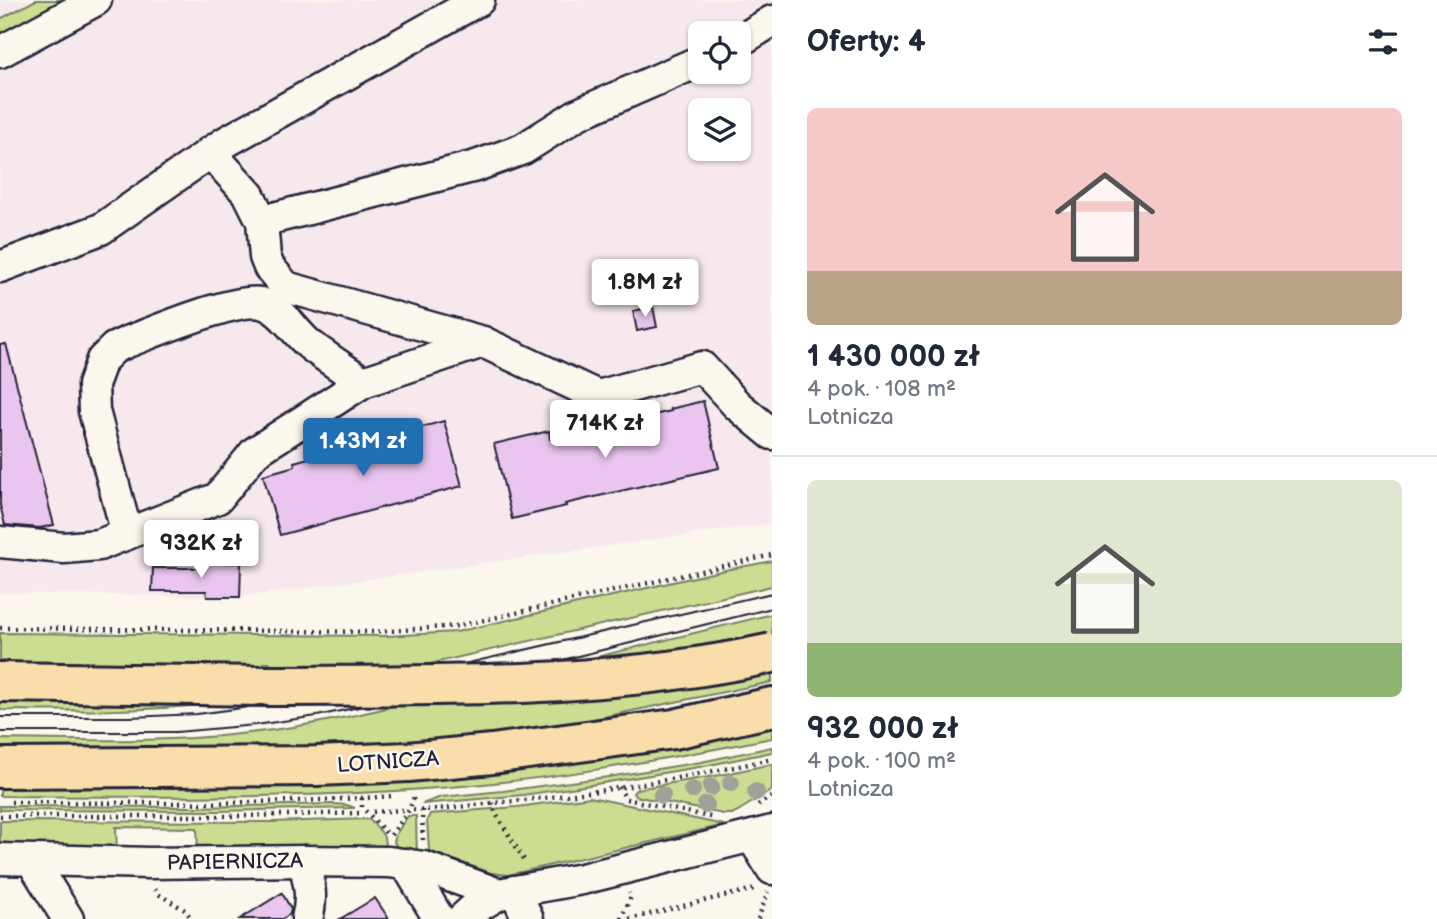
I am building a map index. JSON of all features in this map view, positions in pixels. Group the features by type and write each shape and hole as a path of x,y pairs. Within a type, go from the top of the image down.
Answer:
{"main road":[{"path":"0,682 268,686 538,683 657,672 772,653"},
{"name":"LOTNICZA","path":"0,768 317,766 408,762 492,754 674,729 772,707"}],"street":[{"path":"0,52 96,0"},
{"path":"0,267 101,229 224,142 479,0"},
{"path":"751,34 772,20"},
{"path":"262,222 476,166 523,149 578,114 688,66"},
{"path":"210,152 249,195 262,222 265,257 269,267 286,286 482,342 598,396 702,367 737,405 772,434"},
{"path":"127,534 94,411 93,385 102,360 114,348 215,311 247,303 261,303 274,309 309,344 363,382"},
{"path":"0,542 64,548 99,545 218,498 255,452 363,382 482,342"},
{"path":"462,919 514,884 582,879 758,826 772,869"},
{"path":"402,854 439,919"},
{"name":"PAPIERNICZA","path":"0,859 149,863 304,861 402,854 424,867 514,884"},
{"path":"32,860 68,919"},
{"path":"304,861 311,891 311,915"},
{"path":"514,884 528,919"}],"path":[{"path":"0,628 375,632 458,625 772,555"},
{"path":"413,810 524,801 703,773 772,759"},
{"path":"619,787 626,799 726,820"},
{"path":"402,854 409,810 415,794"},
{"path":"758,826 772,796"},
{"path":"362,798 362,807 402,854"},
{"path":"492,803 514,884"},
{"path":"373,812 404,810"},
{"path":"402,854 422,810"},
{"path":"0,816 363,813"},
{"path":"151,883 158,894 185,910 192,919"},
{"path":"629,919 771,885 758,919"}],"shaded area":[{"path":"0,0 772,0 772,523 240,597 0,593"}],"green space":[{"path":"36,0 74,0 0,43 0,19"},
{"path":"772,561 772,586 376,676 275,693 270,663 263,663 263,668 0,665 0,633 387,636 456,632"},
{"path":"772,614 772,682 535,731 365,748 0,752 0,739 187,738 249,733 334,720"},
{"path":"0,698 210,704 131,710 0,710"},
{"path":"772,724 772,738 591,770 455,787 256,796 0,796 0,783"},
{"path":"772,747 772,752 705,766 584,786 523,795 422,804 441,797 608,777"},
{"path":"772,764 772,790 732,814 635,796 633,793 637,789"},
{"path":"590,797 724,825 508,875 491,873 429,851 427,820 430,814 517,807"},
{"path":"333,804 355,808 217,811 0,810 0,806 194,807"},
{"path":"408,816 416,816 417,857 399,851 394,842"},
{"path":"369,819 383,835 384,848 198,853 197,828 116,827 117,853 0,852 0,821 269,822"}],"building":[{"path":"653,307 657,327 637,331 633,311"},
{"path":"6,344 54,525 40,528 5,525 0,505 0,345"},
{"path":"703,401 719,468 512,519 494,444 549,431 550,439"},
{"path":"444,421 462,486 280,535 263,475 295,466 294,462"},
{"path":"201,563 241,563 240,597 207,597 206,591 152,591 153,568 201,568"},
{"path":"282,893 291,909 290,914 282,919 240,919"},
{"path":"375,898 389,919 340,919"}],"tram line":[{"path":"0,717 131,717 197,714 242,708 404,680 772,593"},
{"path":"0,732 176,732 317,716 453,687 772,608"}]}
